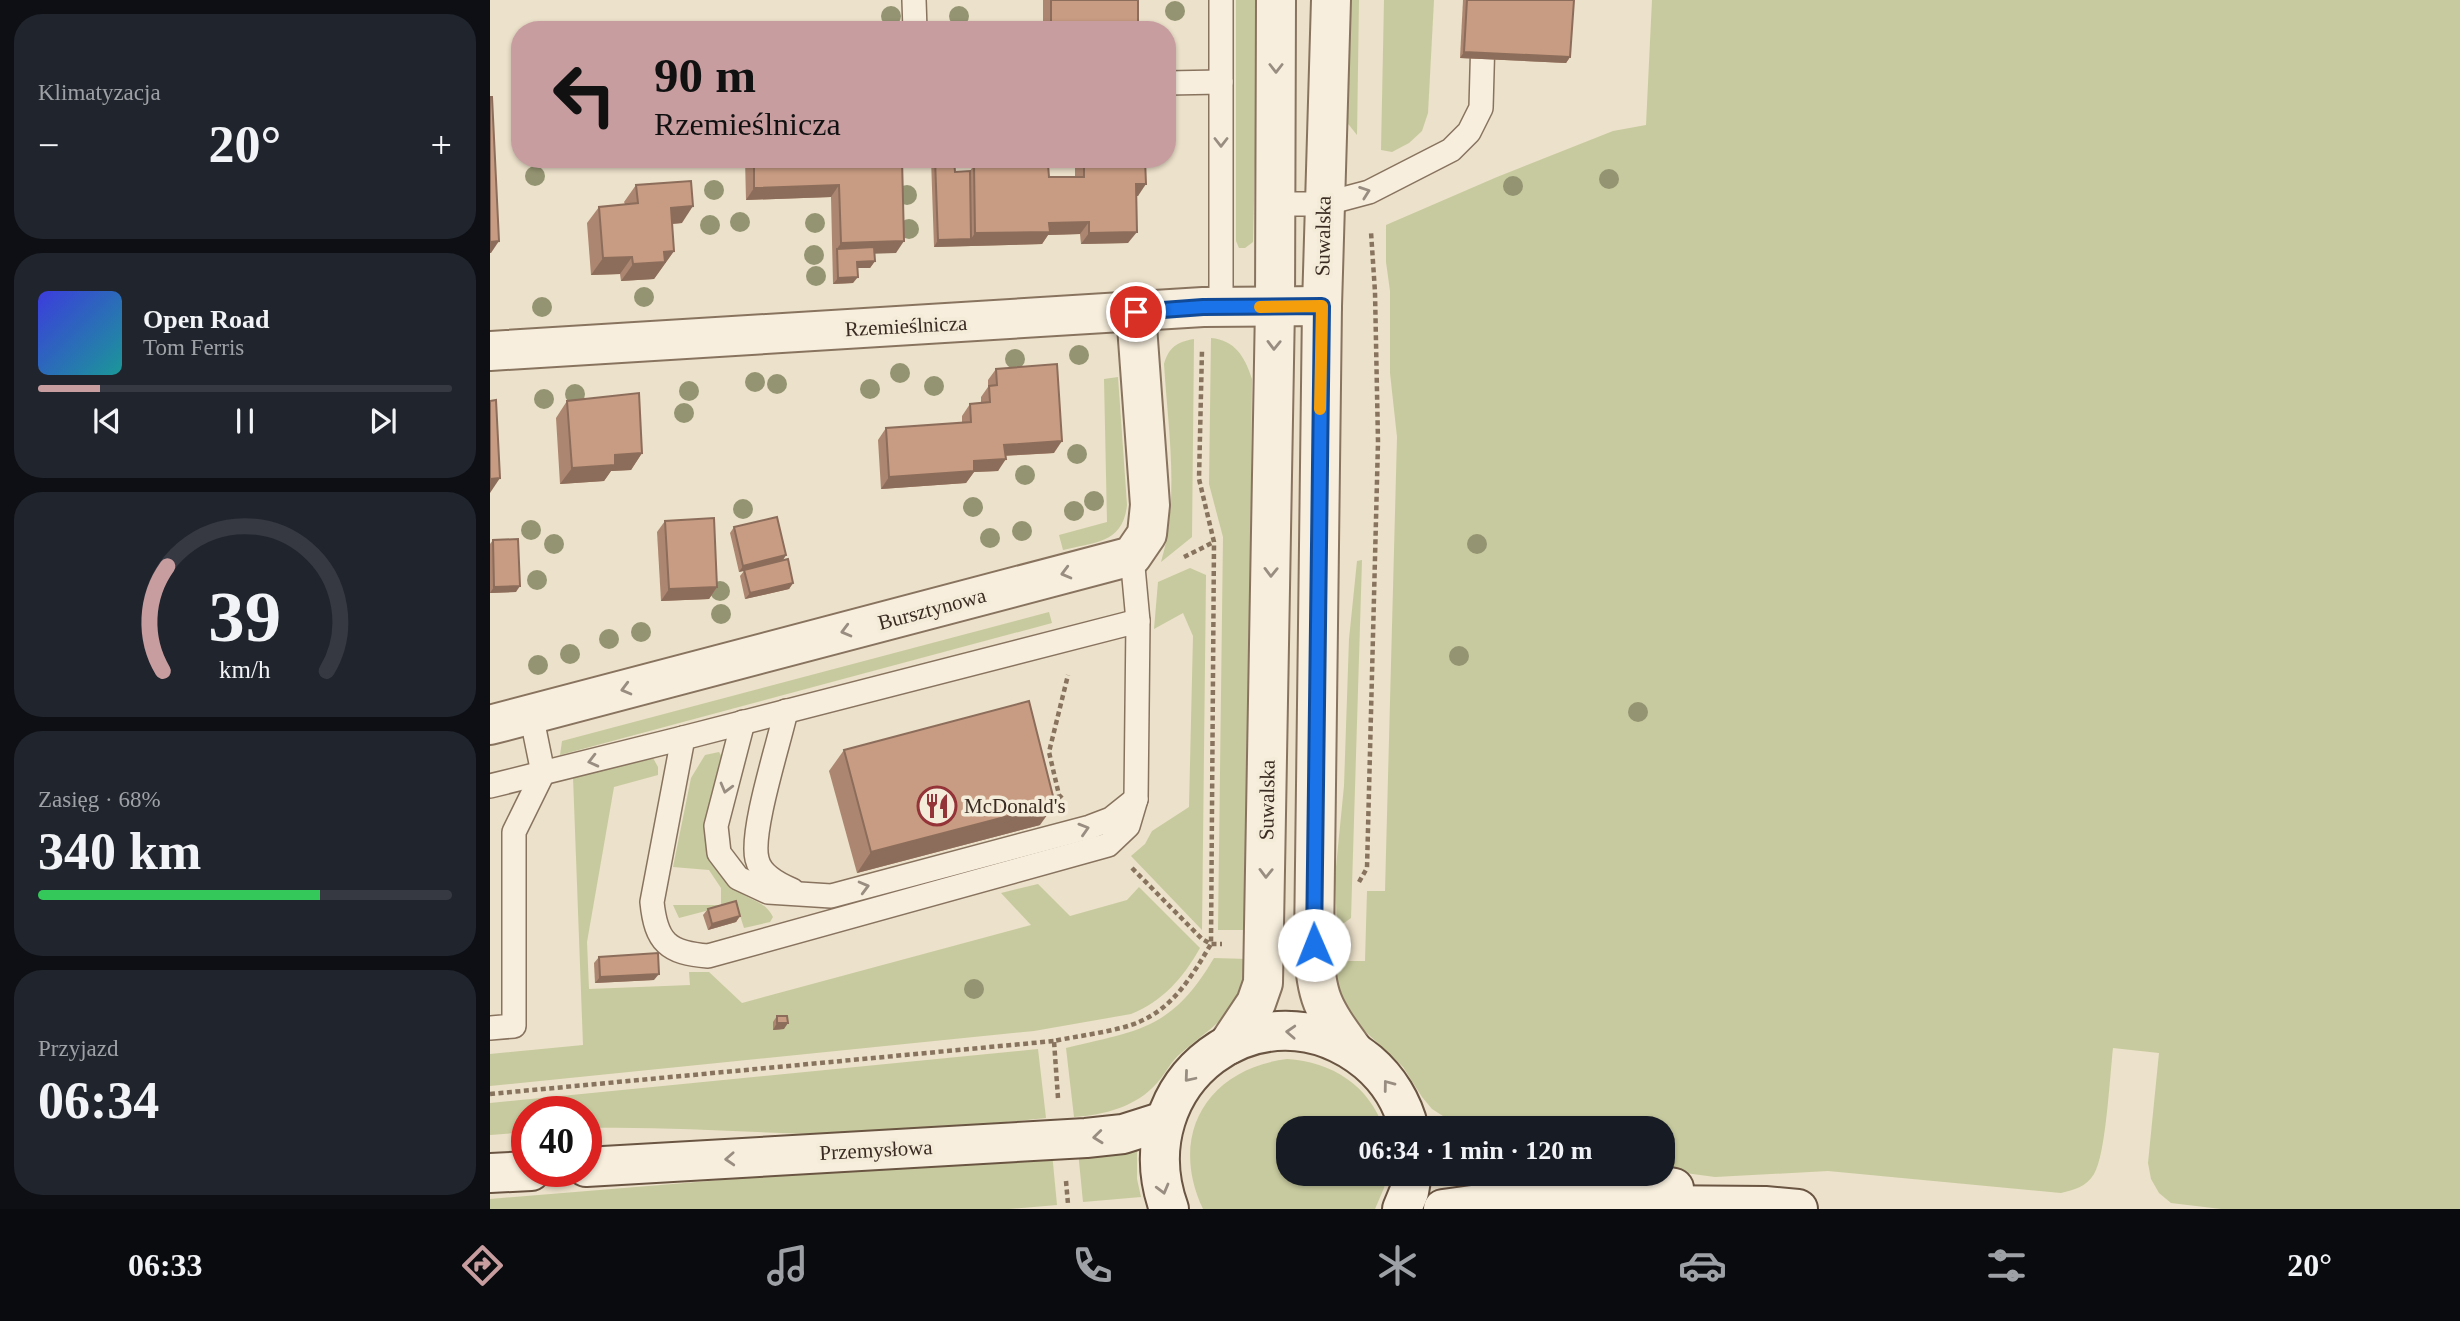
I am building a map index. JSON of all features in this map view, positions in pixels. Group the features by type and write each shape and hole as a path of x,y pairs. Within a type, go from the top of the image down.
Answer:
{"street":[{"name":"Suwalska","path":"1228,1045 1256,1003 1263,983 1275,306 1276,0"},
{"name":"Suwalska","path":"1331,0 1322,306 1314,971 1319,998 1353,1050"},
{"name":"Rzemieślnicza","path":"490,351 1221,307 1322,306"},
{"path":"1132,556 1147,534 1150,505 1136,312"},
{"name":"Bursztynowa","path":"490,725 1132,556"},
{"path":"1169,1209 1160,1179 1159,1150 1164,1121 1178,1090 1200,1064 1228,1045 1248,1037 1292,1031 1334,1040 1353,1050 1376,1069 1408,1116"},
{"name":"Przemysłowa","path":"602,1166 1086,1138 1123,1134 1164,1121"},
{"path":"490,1173 511,1172"},
{"path":"1402,1209 1410,1186"},
{"path":"1664,1186 1782,1208"},
{"path":"1443,1209 1472,1205 1530,1204 1782,1208"}],"lane":[{"path":"914,0 915,21"},
{"path":"1221,0 1221,307"},
{"path":"1275,204 1324,204 1369,192 1451,150 1469,132 1481,108 1484,0"},
{"path":"1176,83 1221,82"},
{"path":"683,738 652,902 654,924 666,943 683,954 708,956 1108,845 1128,826 1136,799 1138,621 1132,556"},
{"path":"490,786 1138,621"},
{"path":"786,711 756,834 757,861 775,883 806,895"},
{"path":"490,1028 514,1026 514,832 543,773 531,714"},
{"path":"743,722 716,826 719,853 738,878 768,892 831,896 1076,831 1111,818 1136,799"}],"path":[{"path":"1367,868 1378,442 1375,292 1369,192"},
{"path":"490,1094 1054,1041 1137,1023 1160,1010 1186,985 1211,944 1214,542"},
{"path":"1054,1041 1059,1109"}],"green space":[{"path":"1236,0 1259,0 1253,242 1245,248 1239,248 1236,241"},
{"path":"1345,0 1359,0 1357,135 1345,120"},
{"path":"1384,0 1434,0 1428,113 1422,131 1409,143 1392,152 1381,150"},
{"path":"1652,0 2460,0 2460,1209 2221,1209 2171,1203 2159,1193 2151,1179 2148,1163 2159,1053 2113,1048 2102,1150 2098,1164 2087,1182 2061,1193 1828,1171 1715,1177 1675,1172 1675,1116 1443,1116 1432,1109 1422,1097 1403,1067 1352,1019 1339,987 1334,961 1365,961 1367,891 1385,891 1397,437 1390,373 1390,291 1386,262 1386,225 1613,131 1646,125"},
{"path":"1211,338 1227,342 1238,351 1252,379 1247,930 1218,930 1223,537 1209,484"},
{"path":"1194,339 1192,537 1161,562 1167,538 1171,488 1164,364 1174,346"},
{"path":"1118,377 1127,505 1124,518 1120,527 1105,539 1063,550 1059,535 1107,522 1104,379"},
{"path":"1362,560 1351,918 1337,928 1335,877 1344,786 1349,639 1357,561"},
{"path":"1190,568 1206,575 1202,930 1131,856 1145,844 1152,831 1189,807 1193,636 1183,613 1154,629 1158,582"},
{"path":"1049,612 1052,623 560,755 562,741"},
{"path":"719,752 722,757 706,830 712,862 739,892 763,905 773,917 770,922 744,928 736,903 679,918 673,905 721,905 721,888 709,870 673,867 691,778 705,755"},
{"path":"653,758 658,767 658,775 614,787 587,942 589,989 690,985 689,972 709,972 742,1003 1031,925 1001,893 1038,884 1070,916 1127,900 1139,887 1200,948 1171,987 1153,1002 1131,1014 1034,1031 490,1086 490,1054 583,1045 573,777"},
{"path":"1214,958 1247,959 1240,992 1226,1014 1177,1056 1157,1083 1139,1098 1108,1112 1074,1117 1066,1048 1115,1036 1152,1023 1184,999"},
{"path":"1038,1049 1046,1118 854,1134 602,1128 602,1096 561,1096"},
{"path":"1287,1059 1319,1065 1347,1079 1369,1100 1378,1116 1276,1116 1276,1186 1384,1186 1375,1209 1203,1209 1193,1182 1190,1156 1193,1132 1202,1110 1216,1091 1235,1076 1259,1065"},
{"path":"511,1101 511,1133 490,1135 490,1103"},
{"path":"1137,1146 1137,1179 1141,1197 1083,1202 1078,1151"},
{"path":"1052,1153 1057,1205 1009,1209 490,1209 490,1199"}],"building":[{"path":"1051,0 1138,0 1138,21 1051,21"},
{"path":"1467,0 1574,0 1570,57 1464,52"},
{"path":"490,97 499,241 490,242"},
{"path":"754,168 902,168 904,241 841,243 839,185 754,188"},
{"path":"935,168 955,168 955,172 970,171 971,239 938,240"},
{"path":"974,168 1048,168 1049,177 1084,177 1084,168 1145,168 1146,184 1136,184 1137,232 1089,233 1089,222 1049,223 1050,232 975,233"},
{"path":"691,181 693,206 671,208 674,251 664,252 665,262 633,264 632,257 603,258 599,207 638,203 636,185"},
{"path":"874,247 875,261 857,262 858,277 838,278 837,249"},
{"path":"1057,364 1062,441 1004,445 1006,459 974,461 974,471 889,477 886,428 971,422 970,404 990,402 989,386 997,385 996,369"},
{"path":"639,393 642,453 615,455 615,465 572,468 567,401"},
{"path":"496,400 500,478 490,479 490,401"},
{"path":"777,517 786,555 743,566 734,527"},
{"path":"714,518 717,587 669,589 665,521"},
{"path":"518,539 520,586 494,587 493,540"},
{"path":"788,559 793,583 750,593 744,570"},
{"name":"McDonald's","path":"1029,701 1055,804 871,852 844,750"},
{"path":"736,901 740,916 712,924 708,909"},
{"path":"658,953 659,974 600,977 599,957"},
{"path":"777,1016 787,1016 788,1023 777,1023"}],"slow traffic":[{"path":"1260,307 1322,306 1320,409"}],"place":[{"name":"McDonald's","path":"937,806"}],"route":[{"path":"1136,312 1203,307 1322,306 1314,945"}]}
